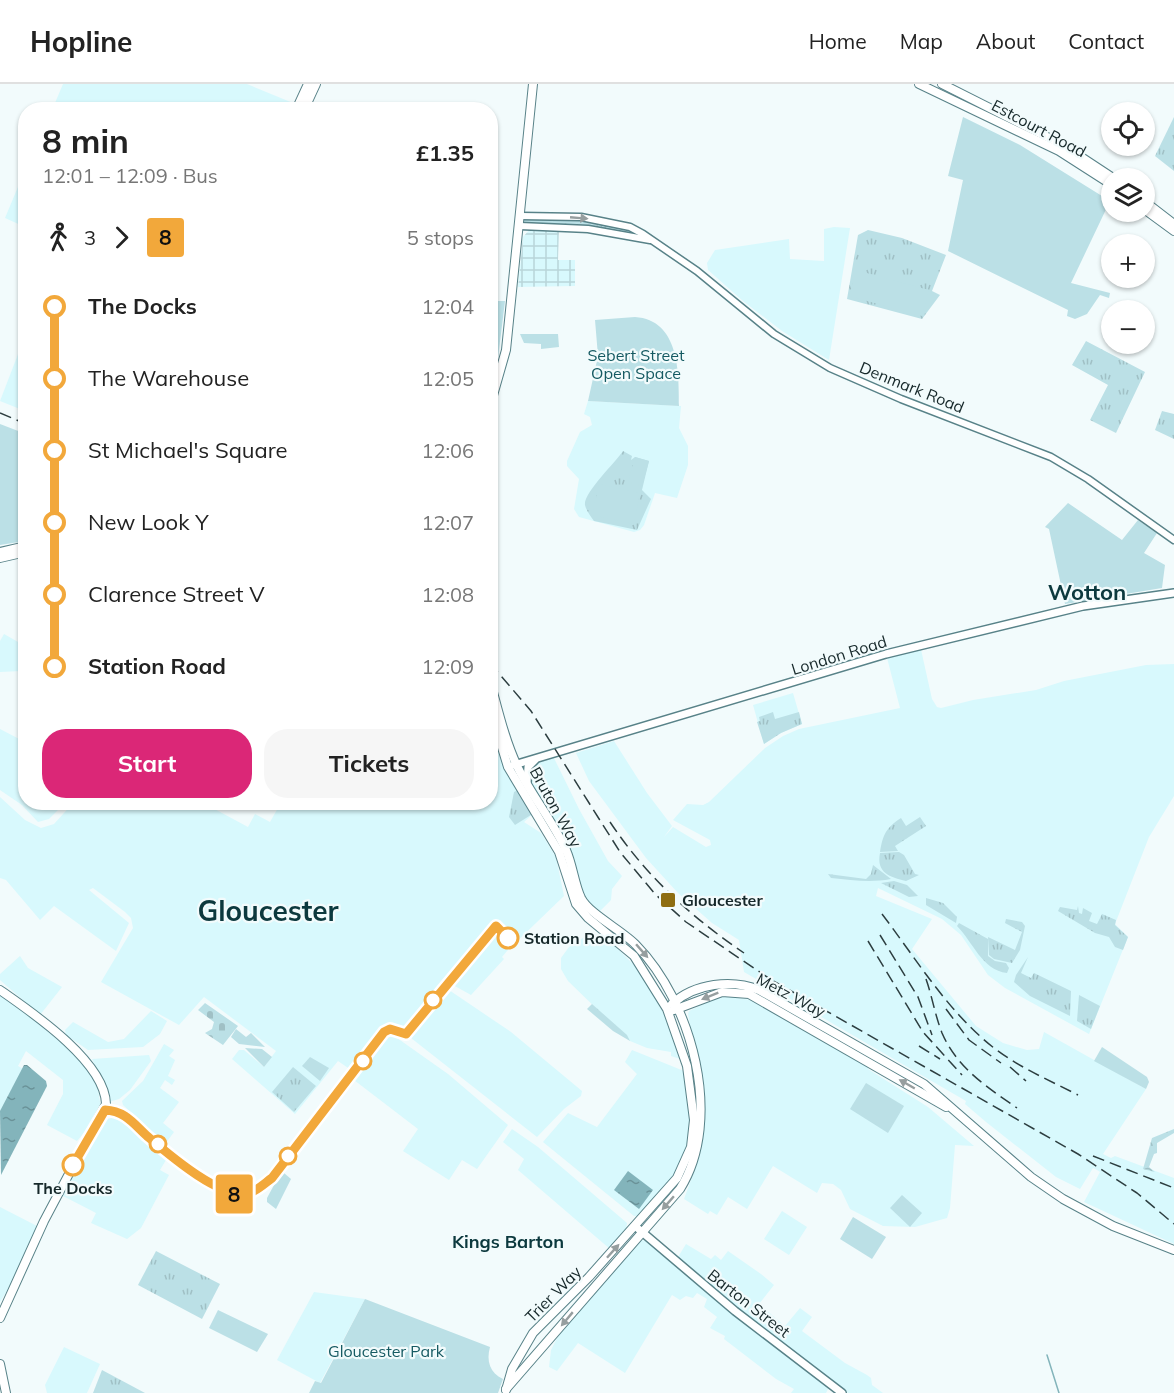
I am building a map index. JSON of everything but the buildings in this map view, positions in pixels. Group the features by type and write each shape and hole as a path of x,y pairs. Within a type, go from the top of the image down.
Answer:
{"main road":[{"path":"300,102 308,84"},
{"path":"308,102 316,84"},
{"path":"498,378 506,350 533,84"},
{"name":"Estcourt Road","path":"919,84 1059,151 1101,178"},
{"name":"Estcourt Road","path":"942,84 1063,145 1101,170"},
{"path":"1155,209 1174,224"},
{"path":"1155,217 1174,231"},
{"path":"0,552 18,548"},
{"path":"0,558 18,554"},
{"name":"London Road","path":"513,766 895,652 1083,606 1174,593"},
{"path":"498,711 513,766"},
{"path":"498,728 513,766"},
{"path":"527,783 528,767 536,758"},
{"name":"Bruton Way","path":"513,766 527,783 566,849 585,904 636,945 654,966 675,1001 692,1053 699,1088 700,1140 695,1160 684,1183 642,1232"},
{"name":"Bruton Way","path":"513,766 559,852 578,908 634,957 667,1009 689,1074 694,1120 691,1147 677,1179 635,1226"},
{"name":"Metz Way","path":"667,1009 675,1001 712,985 735,983 748,986 909,1075 938,1095 1031,1176 1063,1199 1090,1215 1174,1250"},
{"path":"0,990 84,1058 104,1089 105,1110 90,1132 44,1221 0,1318"},
{"name":"Metz Way","path":"667,1009 678,1010 716,993 734,991 749,994 958,1113"},
{"name":"Barton Street","path":"635,1226 735,1311 842,1393"},
{"name":"Trier Way","path":"506,1391 512,1370 535,1331 589,1278 635,1226"},
{"name":"Trier Way","path":"506,1391 642,1232"},
{"path":"535,1331 540,1339 550,1340"},
{"path":"0,1364 6,1393"}],"street":[{"name":"Denmark Road","path":"521,216 581,217 630,227 697,271 774,334 830,368 901,399 1051,457 1174,540"},
{"name":"Denmark Road","path":"520,226 588,229 650,240"}],"shaded area":[{"path":"63,84 247,84 291,102 55,102"},
{"path":"18,187 18,224 5,218"},
{"path":"850,228 829,360 782,331 708,270 707,263 715,250 789,239 790,259 824,261 824,229"},
{"path":"530,229 559,231 558,260 575,260 575,286 518,287 523,237"},
{"path":"18,354 18,408 0,401"},
{"path":"588,401 681,406 679,428 688,446 688,465 677,498 655,493 644,525 640,530 634,532 579,517 574,509 579,479 567,466 567,461 580,432 592,425 590,417 584,414"},
{"path":"4,634 18,642 18,671 0,672 0,641"},
{"path":"920,645 932,699 937,707 941,708 973,700 1036,690 1064,681 1146,665 1174,664 1174,796 1149,837 1115,924 1128,937 1089,1034 1005,988 988,975 961,935 942,919 878,888 876,896 932,919 912,949 976,1026 1003,1043 1027,1050 1039,1049 1044,1032 1146,1089 1103,1154 1111,1158 1115,1156 1174,1178 1174,1244 1084,1202 1100,1172 1097,1170 1093,1168 1080,1189 1056,1177 986,1122 965,1104 966,1101 744,972 739,940 712,923 678,893 646,858 589,781 576,753 614,741 647,793 672,826 664,837 673,827 706,847 711,845 710,840 673,820 687,804 703,805 709,802 765,748 783,736 799,729 900,708 886,654"},
{"path":"793,693 802,724 781,733 764,744 753,705"},
{"path":"0,729 18,738 18,802 0,790"},
{"path":"498,742 534,813 524,822 541,833 556,857 564,896 507,951 502,957 504,959 471,995 453,985 449,990 511,1032 582,1091 581,1096 564,1109 537,1137 411,1038 404,1030 389,1026 382,1029 351,1070 338,1061 295,1114 232,1059 239,1050 244,1050 264,1067 276,1051 204,997 179,1025 101,982 133,928 131,918 125,912 93,888 89,890 129,923 116,951 54,906 40,920 6,880 0,878 0,797 25,820 41,828 54,824 67,810 216,810 248,827 255,814 270,822 277,810 498,810"},
{"path":"552,754 608,861 622,876 612,889 611,900 597,914 585,904 575,872 517,764"},
{"path":"27,810 58,810 49,819 38,822"},
{"path":"592,932 610,941 640,971 664,1014 680,1059 671,1056 671,1052 647,1048 630,1041 568,981 561,969 561,958 569,947"},
{"path":"20,956 28,968 62,987 40,1015 0,980 0,974"},
{"path":"0,995 26,1013 80,1059 97,1083 101,1108 98,1116 77,1141 47,1125 63,1094 63,1080 26,1051 18,1066 23,1069 0,1112"},
{"path":"727,996 751,1000 848,1054 928,1107 974,1146 955,1145 950,1208 947,1218 915,1227 883,1226 850,1209 841,1190 833,1184 822,1183 817,1193 773,1166 747,1209 728,1197 717,1215 710,1211 708,1214 684,1199 700,1155 705,1112 688,1014 689,1011 712,1000"},
{"path":"151,1011 167,1021 160,1034 143,1047 88,1050 66,1035 65,1030 73,1022 108,1042 124,1039"},
{"path":"390,1033 448,1074 508,1125 477,1169 462,1160 449,1180 403,1151 418,1129 354,1080"},
{"path":"164,1044 174,1050 169,1056 175,1060 168,1076 175,1080 172,1085 165,1080 160,1088 179,1102 163,1123 174,1132 165,1144 123,1105 122,1101 143,1081"},
{"path":"632,1050 684,1071 691,1130 680,1167 667,1186 639,1216 634,1216 543,1142 568,1113 597,1127 637,1074 625,1062"},
{"path":"149,1055 151,1061 130,1090 119,1099 109,1102 105,1085 92,1059"},
{"path":"114,1117 123,1120 166,1160 160,1170 169,1175 141,1228 127,1239 91,1223 96,1213 63,1196 86,1148 105,1120"},
{"path":"512,1129 538,1147 627,1223 626,1230 610,1249 518,1170 524,1159 503,1142"},
{"path":"0,1207 37,1226 15,1278 0,1302"},
{"path":"782,1211 807,1227 789,1255 764,1239"},
{"path":"641,1240 648,1241 829,1387 826,1393 791,1393 794,1389 776,1379 724,1339 725,1336 710,1328 717,1317 704,1307 707,1299 697,1293 693,1298 686,1296 680,1300 672,1295 625,1373 578,1343 557,1371 549,1367 551,1350 558,1336"},
{"path":"686,1244 711,1259 715,1255 721,1260 728,1251 761,1274 774,1285 759,1304 785,1326 800,1308 812,1317 802,1331 845,1363 871,1378 872,1385 883,1393 848,1393 726,1298 678,1257"},
{"path":"314,1292 365,1299 320,1383 277,1360"},
{"path":"64,1347 100,1364 87,1393 47,1393 45,1385"}],"green space":[{"path":"963,117 1020,145 1101,195 1101,220 1071,283 1110,293 1109,298 1100,295 1087,314 1075,319 1067,316 1068,310 948,251 963,180 948,176"},
{"path":"1174,117 1174,171 1155,156"},
{"path":"521,216 588,219 619,226 650,240 588,229 520,226"},
{"path":"868,230 902,238 946,255 932,291 940,295 922,319 847,299 858,235"},
{"path":"856,270 929,290 922,316 849,296"},
{"path":"498,301 505,301 498,358"},
{"name":"Sebert Street Open Space","path":"635,317 650,320 668,337 677,363 679,406 588,401 598,356 595,320"},
{"path":"520,334 558,334 559,347 541,349 541,344 524,343"},
{"path":"1086,341 1101,349 1101,354 1111,354 1145,372 1116,433 1090,420 1108,385 1072,365"},
{"path":"1162,411 1174,414 1174,439 1155,430"},
{"path":"0,424 18,431 18,542 0,545"},
{"path":"623,451 632,456 631,460 635,457 649,461 642,490 651,499 637,530 594,521 585,505 589,493"},
{"path":"635,457 649,461 642,486 628,482"},
{"path":"599,484 640,493 634,524 592,515"},
{"path":"1068,503 1122,540 1138,520 1157,533 1144,553 1165,565 1162,588 1065,604 1049,529 1045,527"},
{"path":"773,712 775,719 799,712 802,724 781,733 764,744 757,722 760,721 759,717"},
{"path":"520,789 534,813 515,825 509,817 514,792"},
{"path":"920,817 926,826 895,846 898,851 880,852 884,836 892,825 901,818 906,826"},
{"path":"899,852 904,855 915,874 919,875 906,881 890,876 882,870 879,860 880,853"},
{"path":"873,865 891,879 854,880 831,878 828,874 866,879 871,874"},
{"path":"894,881 907,885 918,896 909,897 881,883"},
{"path":"926,898 943,903 957,917 956,923 926,905"},
{"path":"1078,906 1079,913 1082,914 1083,908 1092,913 1089,921 1097,924 1102,914 1116,920 1115,925 1128,937 1123,950 1115,947 1109,937 1095,933 1058,911 1060,907 1077,910"},
{"path":"1006,919 1022,922 1025,926 1020,950 1012,963 994,959 989,955 988,937 1015,950 1022,932 1005,923"},
{"path":"959,923 988,939 988,956 995,961 1006,963 1009,968 1007,973 998,971 984,961 957,926"},
{"path":"1028,957 1021,973 1031,978 1034,973 1071,991 1070,1016 1030,996 1014,982"},
{"path":"1079,995 1100,1006 1091,1029 1077,1021"},
{"path":"205,1003 238,1026 223,1045 205,1033 212,1029 214,1022 198,1010"},
{"path":"592,1004 627,1035 630,1041 613,1031 587,1009"},
{"path":"236,1029 246,1037 251,1033 265,1047 239,1044 231,1037"},
{"path":"1102,1047 1147,1077 1149,1082 1146,1089 1094,1061"},
{"path":"245,1048 262,1049 272,1057 264,1067"},
{"path":"310,1057 329,1068 320,1081 302,1066"},
{"path":"293,1067 316,1086 294,1112 272,1092"},
{"path":"866,1083 904,1106 888,1133 850,1109"},
{"path":"1174,1129 1174,1133 1157,1143 1157,1153 1154,1154 1149,1167 1155,1172 1143,1169 1152,1138"},
{"path":"284,1173 291,1179 276,1209 267,1202 267,1198 280,1174"},
{"path":"902,1195 922,1213 910,1227 890,1208"},
{"path":"853,1217 886,1237 872,1259 840,1239"},
{"path":"156,1251 220,1284 202,1319 138,1285"},
{"name":"Gloucester Park","path":"365,1299 490,1347 490,1366 503,1379 498,1393 309,1393 315,1381 321,1383"},
{"path":"218,1310 268,1334 257,1352 209,1328"},
{"path":"102,1370 145,1393 93,1393"}],"water":[{"path":"24,1065 46,1081 47,1086 1,1175 0,1111"},
{"path":"628,1171 653,1190 639,1209 614,1190"}],"waterway":[{"path":"1047,1355 1059,1393"}],"railway":[{"path":"0,413 18,421"},
{"path":"498,672 531,711 620,852 655,894 686,922 770,979 1078,1154 1137,1193 1174,1224"},
{"path":"610,822 654,878 688,910 744,953"},
{"path":"882,914 934,985 977,1034 1014,1062 1078,1095"},
{"path":"880,935 918,997 932,1035"},
{"path":"868,941 923,1032 962,1075"},
{"path":"926,979 942,1033 956,1057 974,1076 1017,1108"},
{"path":"946,1009 969,1040 1001,1063"},
{"path":"919,1046 940,1059"},
{"path":"1010,1067 1026,1081"},
{"path":"1093,1156 1174,1188"}],"bus line":[{"name":"8","path":"73,1165 90,1132 105,1110 115,1111 126,1116 164,1149 225,1192 235,1194 253,1192 272,1178 384,1032 390,1029 406,1034 496,926 508,938"}],"place":[{"name":"Gloucester","path":"668,900"},
{"name":"Station Road","path":"508,938"},
{"name":"The Docks","path":"73,1165"}],"district":[{"name":"Wotton","path":"1087,592"},
{"name":"Gloucester","path":"268,911"},
{"name":"Kings Barton","path":"508,1242"}]}
